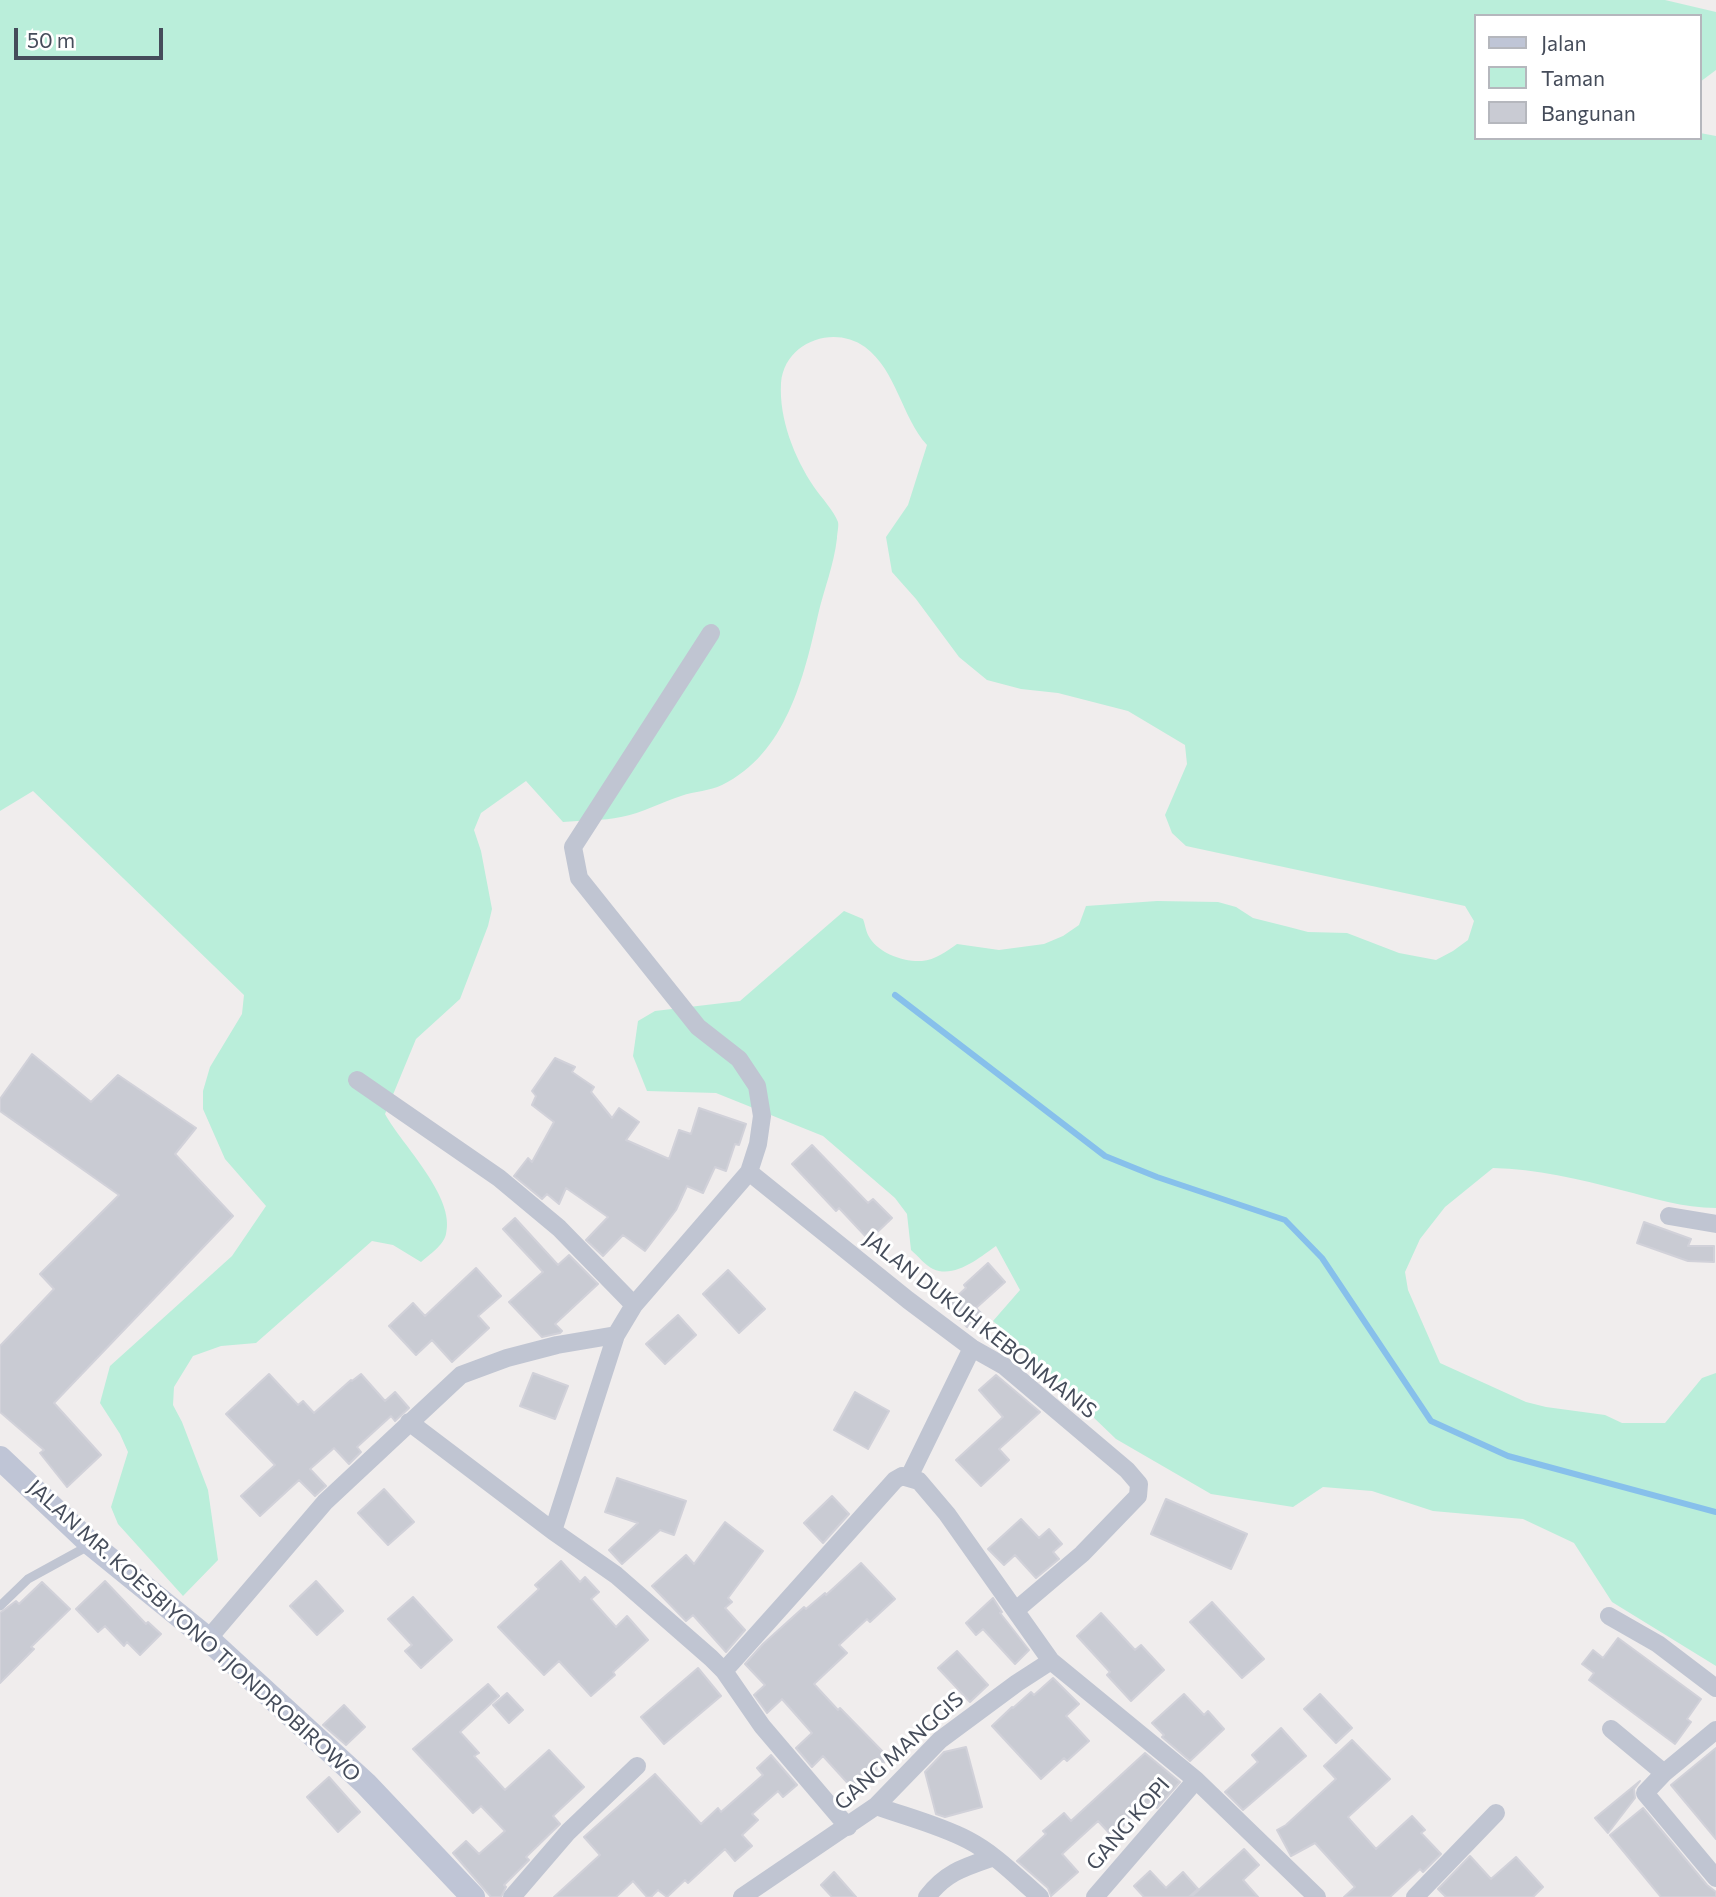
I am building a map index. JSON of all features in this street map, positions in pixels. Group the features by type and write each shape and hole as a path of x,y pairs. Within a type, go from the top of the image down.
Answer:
{"main road":[{"name":"JALAN MR. KOESBIYONO TJONDROBIROWO","path":"0,1458 91,1544 208,1639 366,1784 473,1897"}],"street":[{"path":"554,1531 616,1335 634,1305 749,1172 758,1144 762,1116 757,1086 739,1059 698,1027 579,878 573,847 712,633"},
{"path":"357,1080 499,1178 559,1228 634,1305"},
{"name":"JALAN DUKUH KEBONMANIS","path":"749,1172 972,1348 1004,1366 1127,1470 1139,1484 1138,1496 1082,1554 1016,1610"},
{"path":"1669,1216 1716,1224"},
{"path":"208,1639 325,1502 461,1375 544,1348 616,1335"},
{"path":"909,1477 972,1348"},
{"path":"409,1422 616,1575 724,1671 762,1726 848,1828"},
{"path":"724,1671 895,1480 902,1476 909,1477 919,1481 947,1514 1051,1661 1196,1780 1317,1897"},
{"path":"1609,1616 1658,1644 1716,1688"},
{"name":"GANG MANGGIS","path":"742,1897 848,1828 876,1806 940,1741 1006,1690 1051,1661"},
{"path":"1611,1729 1664,1773"},
{"path":"1716,1730 1664,1773 1645,1793 1716,1878"},
{"path":"512,1897 568,1832 637,1766"},
{"name":"GANG KOPI","path":"1095,1897 1196,1780"},
{"path":"876,1806 948,1830 994,1857 1040,1897"},
{"path":"1415,1897 1496,1813"},
{"path":"927,1897 939,1881 957,1870 994,1857"}],"lane":[{"path":"0,1606 29,1579 91,1544"}],"green space":[{"path":"0,0 1665,0 1716,12 1716,70 1702,80 1702,14 1474,14 1474,140 1702,140 1702,133 1716,136 1716,1208 1668,1202 1557,1175 1493,1168 1445,1207 1420,1239 1405,1272 1408,1290 1440,1363 1526,1402 1605,1415 1622,1423 1665,1423 1702,1378 1716,1373 1716,1666 1612,1602 1574,1543 1523,1519 1433,1511 1372,1491 1323,1487 1293,1507 1211,1494 1116,1439 993,1321 1020,1290 996,1246 958,1269 933,1269 911,1250 907,1214 895,1198 823,1136 716,1093 647,1091 633,1056 638,1021 655,1011 740,1001 844,911 863,919 868,935 878,947 899,958 915,961 932,959 957,944 999,950 1044,944 1079,925 1086,906 1157,901 1218,902 1236,907 1253,918 1308,932 1347,933 1399,953 1436,960 1468,940 1474,921 1465,906 1186,846 1172,833 1165,815 1187,764 1185,745 1128,711 1058,693 1021,689 987,680 959,657 916,599 892,572 886,537 908,505 927,445 911,421 885,368 865,347 853,340 826,337 812,341 791,357 784,369 781,383 782,410 794,450 814,487 834,513 838,524 834,558 806,663 789,712 762,754 744,771 717,787 686,794 621,817 563,822 526,781 481,813 474,830 481,851 492,909 488,926 460,999 416,1039 385,1114 436,1188 447,1219 445,1238 436,1250 421,1262 393,1245 372,1241 256,1343 221,1346 193,1356 174,1387 173,1405 208,1490 218,1560 183,1596 118,1524 111,1507 128,1452 100,1403 110,1366 232,1256 266,1206 225,1159 203,1109 203,1091 210,1067 242,1014 244,995 33,791 0,811"}],"building":[{"path":"32,1054 91,1102 118,1075 196,1128 175,1154 233,1216 54,1403 101,1455 67,1487 40,1453 44,1450 0,1412 0,1346 54,1289 40,1274 119,1195 0,1111 0,1099"},
{"path":"555,1058 575,1067 572,1072 594,1087 591,1092 612,1118 619,1108 639,1122 626,1140 669,1159 679,1130 691,1134 699,1108 746,1124 739,1145 735,1144 726,1171 715,1167 703,1193 687,1186 676,1210 645,1251 623,1235 603,1256 586,1240 608,1217 566,1188 559,1204 547,1194 542,1199 514,1176 528,1158 532,1162 554,1122 532,1105 536,1096 532,1091"},
{"path":"812,1145 868,1203 873,1199 892,1218 869,1240 839,1208 836,1211 792,1164"},
{"path":"515,1218 558,1265 569,1255 598,1284 555,1324 562,1331 560,1333 542,1337 509,1302 543,1272 503,1229"},
{"path":"1644,1222 1691,1239 1688,1246 1714,1246 1714,1262 1688,1261 1637,1243"},
{"path":"988,1263 1005,1282 976,1308 981,1313 967,1327 947,1305"},
{"path":"476,1268 501,1296 478,1316 489,1328 452,1362 432,1340 416,1355 389,1326 413,1303 425,1316"},
{"path":"728,1270 765,1309 739,1333 703,1294"},
{"path":"678,1315 696,1335 665,1364 646,1344"},
{"path":"533,1373 568,1386 555,1419 520,1406"},
{"path":"269,1374 298,1405 303,1401 314,1413 361,1374 385,1401 395,1392 409,1408 395,1421 391,1416 357,1447 361,1452 349,1464 334,1448 310,1469 326,1486 315,1496 299,1480 260,1516 241,1496 275,1465 226,1414"},
{"path":"996,1375 1040,1412 999,1449 1009,1460 981,1486 956,1460 1003,1417 979,1390"},
{"path":"855,1392 889,1411 868,1449 834,1430"},
{"path":"617,1478 686,1501 674,1535 660,1530 622,1564 609,1550 638,1523 605,1512"},
{"path":"384,1489 414,1522 388,1545 358,1513"},
{"path":"832,1496 849,1514 823,1543 804,1523"},
{"path":"1166,1499 1247,1534 1231,1569 1151,1534"},
{"path":"1021,1519 1039,1538 1049,1529 1062,1544 1053,1552 1059,1559 1036,1578 1015,1555 1004,1565 988,1549"},
{"path":"725,1522 763,1551 728,1598 732,1602 725,1608 745,1630 726,1652 693,1615 686,1621 652,1586 686,1555 694,1564"},
{"path":"561,1561 580,1582 585,1577 599,1592 591,1599 616,1627 627,1616 648,1640 591,1696 559,1661 544,1675 498,1627 539,1589 535,1585"},
{"path":"861,1563 895,1599 870,1622 867,1619 839,1645 847,1653 814,1684 889,1758 854,1790 823,1756 812,1767 796,1748 812,1733 782,1699 767,1713 754,1695 765,1685 745,1664 804,1607 806,1609 825,1593 826,1595"},
{"path":"105,1581 146,1624 148,1622 161,1634 140,1655 127,1642 124,1646 105,1626 98,1632 76,1609"},
{"path":"316,1581 343,1611 317,1635 290,1606"},
{"path":"42,1582 70,1609 31,1647 34,1649 0,1683 0,1613 16,1601 19,1604"},
{"path":"413,1597 452,1640 421,1668 405,1651 412,1645 388,1619"},
{"path":"993,1598 1002,1612 1000,1613 1029,1650 1015,1664 983,1629 976,1635 966,1623"},
{"path":"1212,1602 1264,1659 1242,1678 1190,1622"},
{"path":"1101,1613 1135,1650 1141,1645 1164,1670 1131,1701 1107,1675 1110,1672 1077,1636"},
{"path":"1618,1638 1701,1699 1687,1719 1691,1722 1675,1744 1589,1680 1594,1673 1582,1664 1593,1650 1603,1658"},
{"path":"957,1651 988,1685 970,1702 938,1668"},
{"path":"698,1668 721,1696 664,1744 641,1717"},
{"path":"1053,1678 1079,1704 1066,1716 1089,1741 1067,1761 1064,1758 1041,1779 992,1726 1031,1692 1034,1695"},
{"path":"488,1684 499,1696 460,1732 479,1753 474,1756 505,1790 549,1750 584,1787 553,1816 560,1824 526,1857 529,1860 504,1885 506,1887 501,1897 491,1897 453,1853 466,1841 479,1854 505,1831 481,1806 473,1813 413,1749"},
{"path":"507,1693 523,1710 509,1723 493,1705"},
{"path":"1184,1694 1204,1715 1208,1711 1224,1729 1190,1761 1162,1737 1164,1735 1152,1723"},
{"path":"1320,1694 1352,1728 1336,1743 1304,1709"},
{"path":"344,1705 365,1727 346,1745 323,1725"},
{"path":"1281,1728 1306,1756 1243,1810 1225,1792 1258,1762 1252,1755"},
{"path":"1352,1740 1390,1779 1348,1817 1351,1821 1376,1849 1412,1816 1425,1830 1421,1833 1441,1854 1423,1872 1420,1869 1390,1897 1344,1897 1355,1887 1315,1843 1291,1856 1277,1830 1286,1825 1336,1779 1324,1766"},
{"path":"966,1747 982,1807 945,1817 936,1814 925,1772 944,1752"},
{"path":"1716,1748 1716,1839 1671,1785"},
{"path":"1145,1753 1180,1782 1157,1808 1150,1801 1112,1836 1098,1821 1062,1854 1078,1872 1051,1896 1048,1888 1017,1861 1046,1834 1043,1831 1064,1813 1071,1821"},
{"path":"771,1755 797,1785 783,1797 778,1791 752,1814 758,1820 742,1835 752,1846 735,1861 725,1849 688,1883 685,1880 667,1897 658,1890 651,1897 647,1897 633,1881 616,1897 554,1897 600,1855 584,1837 655,1774 701,1824 718,1808 721,1812 763,1775 757,1768"},
{"path":"329,1777 360,1812 338,1832 307,1797"},
{"path":"1640,1781 1634,1789 1635,1798 1608,1833 1595,1818"},
{"path":"1643,1808 1707,1885 1716,1892 1716,1897 1661,1897 1610,1835"},
{"path":"1244,1849 1259,1865 1243,1880 1258,1897 1191,1897"},
{"path":"1470,1856 1491,1879 1516,1857 1543,1887 1533,1897 1446,1897 1438,1889"},
{"path":"1150,1871 1166,1888 1183,1872 1198,1889 1189,1897 1144,1897 1134,1886"},
{"path":"834,1872 856,1897 832,1897 821,1885"}],"waterway":[{"path":"895,995 1105,1156 1157,1177 1285,1220 1322,1258 1431,1421 1508,1456 1716,1512"}]}
